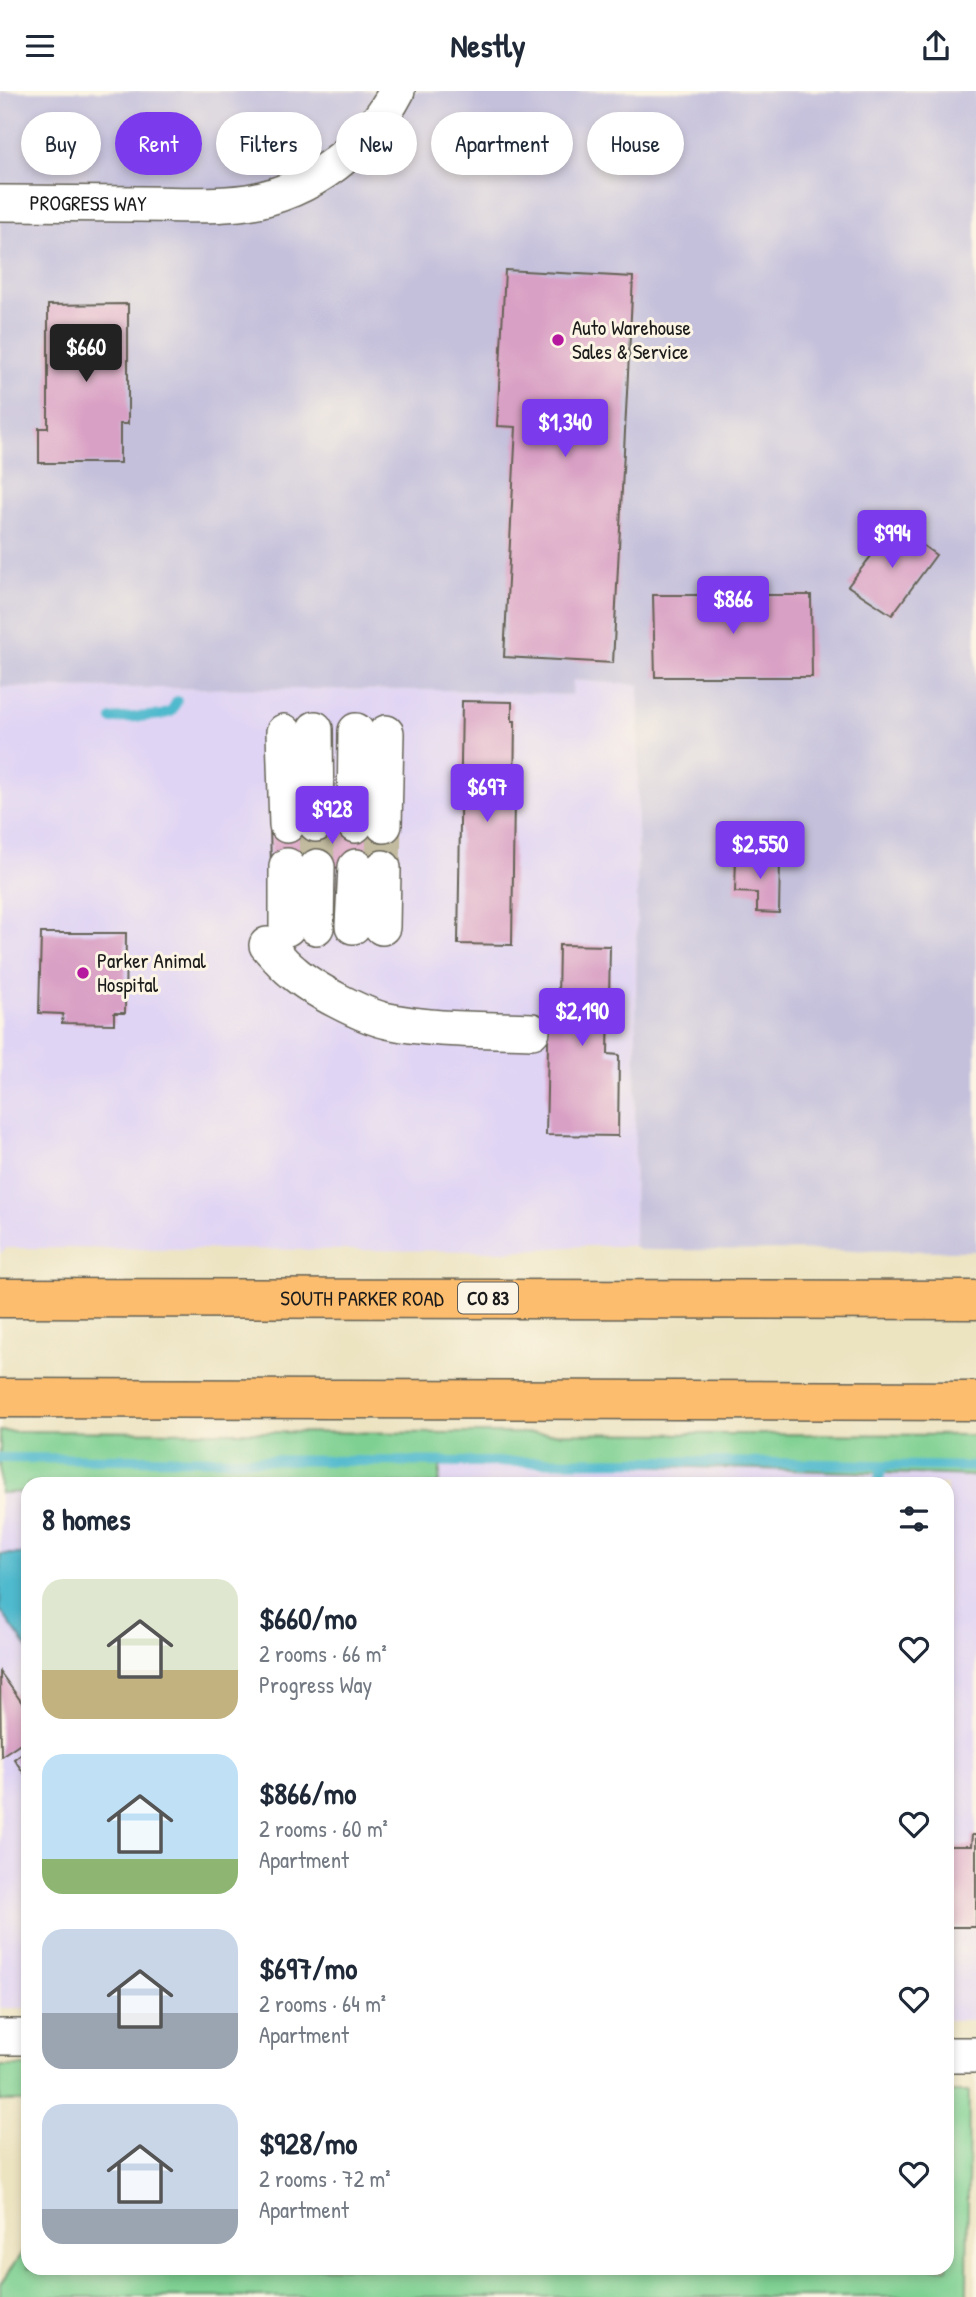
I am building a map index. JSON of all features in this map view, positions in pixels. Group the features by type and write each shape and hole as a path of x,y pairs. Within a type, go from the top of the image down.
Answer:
{"highway":[{"name":"SOUTH PARKER ROAD","path":"0,1298 976,1300"},
{"path":"0,1398 976,1401"}],"street":[{"name":"PROGRESS WAY","path":"0,202 200,205 274,196 329,168 366,137 380,120 397,91"},
{"path":"300,731 302,824"},
{"path":"369,825 371,732"},
{"path":"302,867 290,933 293,972 355,1009 385,1021 411,1025 532,1031"},
{"path":"368,926 369,867"},
{"path":"0,2037 21,2037"},
{"path":"954,2055 976,2055"}],"shaded area":[{"path":"0,91 976,91 976,1251 638,1250 634,1246 639,685 573,680 572,695 448,690 0,687"},
{"path":"572,680 639,685 634,1246 506,1251 6,1248 0,1254 0,687 448,690 571,695"},
{"path":"440,1459 976,1476 976,2020 954,2020 954,1477 439,1477"},
{"path":"21,1492 21,2008 0,2008 0,1493"}],"green space":[{"path":"0,1431 976,1435 976,1476 441,1459 440,1477 21,1477 21,1492 0,1493"},
{"path":"0,2066 21,2066 21,2101 0,2101"},
{"path":"954,2092 969,2092 967,2297 0,2297 0,2284 21,2254 21,2275 954,2275"}],"water":[{"path":"0,1554 21,1554 21,1639 0,1610"}],"building":[{"path":"505,270 633,277 613,663 504,657 516,427 497,426"},
{"path":"128,304 128,424 120,424 120,463 39,463 39,428 48,428 48,305"},
{"path":"895,525 936,555 892,615 848,586"},
{"path":"653,595 811,595 812,677 655,677"},
{"path":"462,701 512,702 512,721 515,721 512,945 458,944"},
{"path":"270,824 394,825 394,868 271,867"},
{"path":"736,857 780,859 779,913 757,912 757,893 735,892"},
{"name":"Parker Animal Hospital","path":"41,933 126,933 125,1013 114,1013 114,1024 62,1023 63,1014 39,1013"},
{"path":"559,945 610,946 608,1054 619,1055 618,1136 546,1135 549,1000 558,1001"},
{"path":"0,1672 21,1701 21,1743 1,1756"},
{"path":"21,1754 21,1769 14,1759"},
{"path":"972,1835 976,1835 976,1927 954,1927 954,1846 971,1846"}],"waterway":[{"path":"112,719 161,715 171,712 177,701"},
{"path":"0,1458 663,1461 976,1467"},
{"path":"879,1477 883,1466"}],"tunnel":[{"path":"316,824 317,867"},
{"path":"383,868 384,825"}],"place":[{"name":"Auto Warehouse Sales & Service","path":"558,340"},
{"name":"Parker Animal Hospital","path":"83,973"}]}
